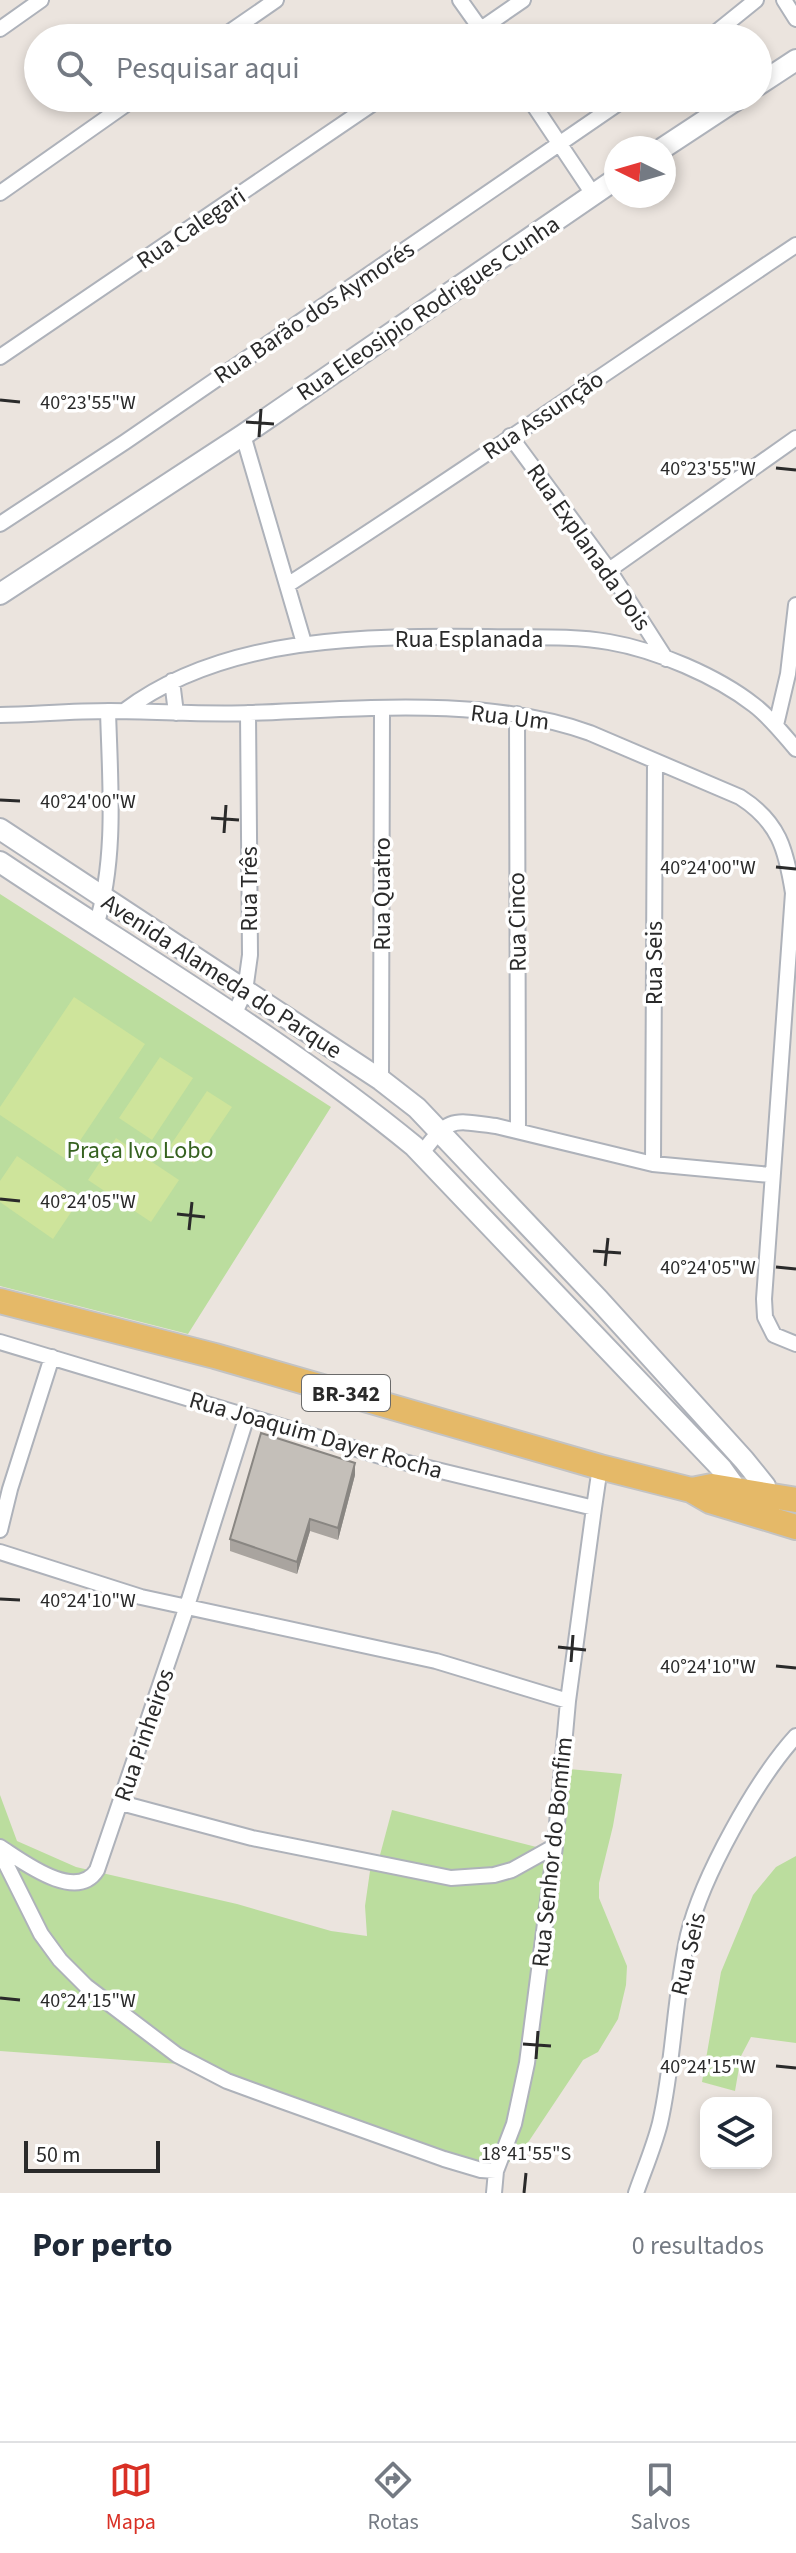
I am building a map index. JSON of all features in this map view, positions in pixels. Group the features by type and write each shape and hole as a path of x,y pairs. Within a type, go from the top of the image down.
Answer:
{"main road":[{"name":"BR-342","path":"0,1301 215,1356 600,1467 691,1490 712,1486 736,1499 769,1507 796,1527"},
{"name":"BR-342","path":"769,1507 796,1500"}],"street":[{"path":"0,29 41,0"},
{"path":"241,24 276,0"},
{"path":"460,0 472,24"},
{"path":"492,24 523,0"},
{"path":"726,24 756,0"},
{"path":"784,0 796,19"},
{"path":"772,76 796,60"},
{"path":"0,193 115,112"},
{"name":"Rua Calegari","path":"0,357 360,112"},
{"path":"539,112 593,194"},
{"name":"Rua Barão dos Aymorés","path":"0,524 125,442 606,112"},
{"path":"676,139 718,112"},
{"name":"Rua Eleosipio Rodrigues Cunha","path":"0,594 243,435 604,187"},
{"name":"Rua Assunção","path":"289,584 428,494 796,245"},
{"path":"243,435 304,643"},
{"name":"Rua Explanada Dois","path":"510,436 609,570 666,659"},
{"path":"609,570 796,438"},
{"path":"776,725 792,676 796,605"},
{"name":"Rua Esplanada","path":"124,711 172,681 267,651 304,643 446,637 544,638 610,642 666,659 737,693 776,725 796,749"},
{"path":"172,681 176,713"},
{"name":"Rua Um","path":"0,715 108,711 248,713 317,709 517,714 564,724 740,797 758,808 781,841 793,893 771,1175 765,1317 774,1335 796,1344"},
{"name":"Rua Quatro","path":"381,1080 382,709"},
{"path":"96,926 104,899 109,848 108,711"},
{"name":"Rua Três","path":"234,1015 245,991 250,955 248,713"},
{"name":"Rua Cinco","path":"517,714 518,1131"},
{"name":"Rua Seis","path":"653,1164 655,762"},
{"name":"Avenida Alameda do Parque","path":"0,829 381,1080 417,1108 759,1477 769,1507"},
{"name":"Avenida Alameda do Parque","path":"0,862 234,1015 378,1117 422,1153 722,1469 736,1499"},
{"path":"422,1153 439,1131 457,1123 518,1131 653,1164 771,1175"},
{"name":"Rua Joaquim Dayer Rocha","path":"0,1342 383,1457 594,1508"},
{"path":"0,1530 52,1357"},
{"name":"Rua Pinheiros","path":"0,1850 60,1880 85,1881 92,1878 121,1803 247,1416"},
{"path":"594,1508 600,1467"},
{"name":"Rua Senhor do Bomfim","path":"494,2193 496,2171 514,2124 525,2075 555,1846 568,1701 594,1508"},
{"path":"0,1552 141,1597 436,1661 568,1701"},
{"name":"Rua Seis","path":"636,2193 659,2124 689,1932 704,1890 728,1841 766,1773 796,1736"},
{"path":"121,1803 252,1838 451,1878 483,1877 512,1870 555,1846"},
{"path":"0,1850 34,1923 60,1960 86,1986 177,2055 227,2081 279,2100 444,2159 496,2171"}],"green space":[{"name":"Praça Ivo Lobo","path":"0,894 331,1107 188,1334 0,1286"},
{"path":"74,997 145,1044 67,1160 0,1115 0,1107"},
{"path":"160,1057 193,1078 152,1140 119,1118"},
{"path":"207,1091 232,1107 194,1163 170,1146"},
{"path":"116,1138 179,1180 151,1222 88,1180"},
{"path":"17,1156 80,1199 53,1239 0,1202 0,1181"},
{"path":"569,1769 622,1774 599,1883 599,1898 627,1966 626,1985 618,2019 598,2052 583,2060 529,2141 512,2161 479,2173 179,2064 0,2051 0,1795 17,1841 76,1867 237,1904 331,1931 367,1936 365,1906 370,1871 380,1855 392,1810 556,1852"},
{"path":"796,1856 796,2043 751,2037 741,2056 735,2091 702,2082 721,1972 753,1895 776,1867"}],"building":[{"path":"261,1433 355,1463 338,1528 310,1519 297,1562 230,1539"}]}
